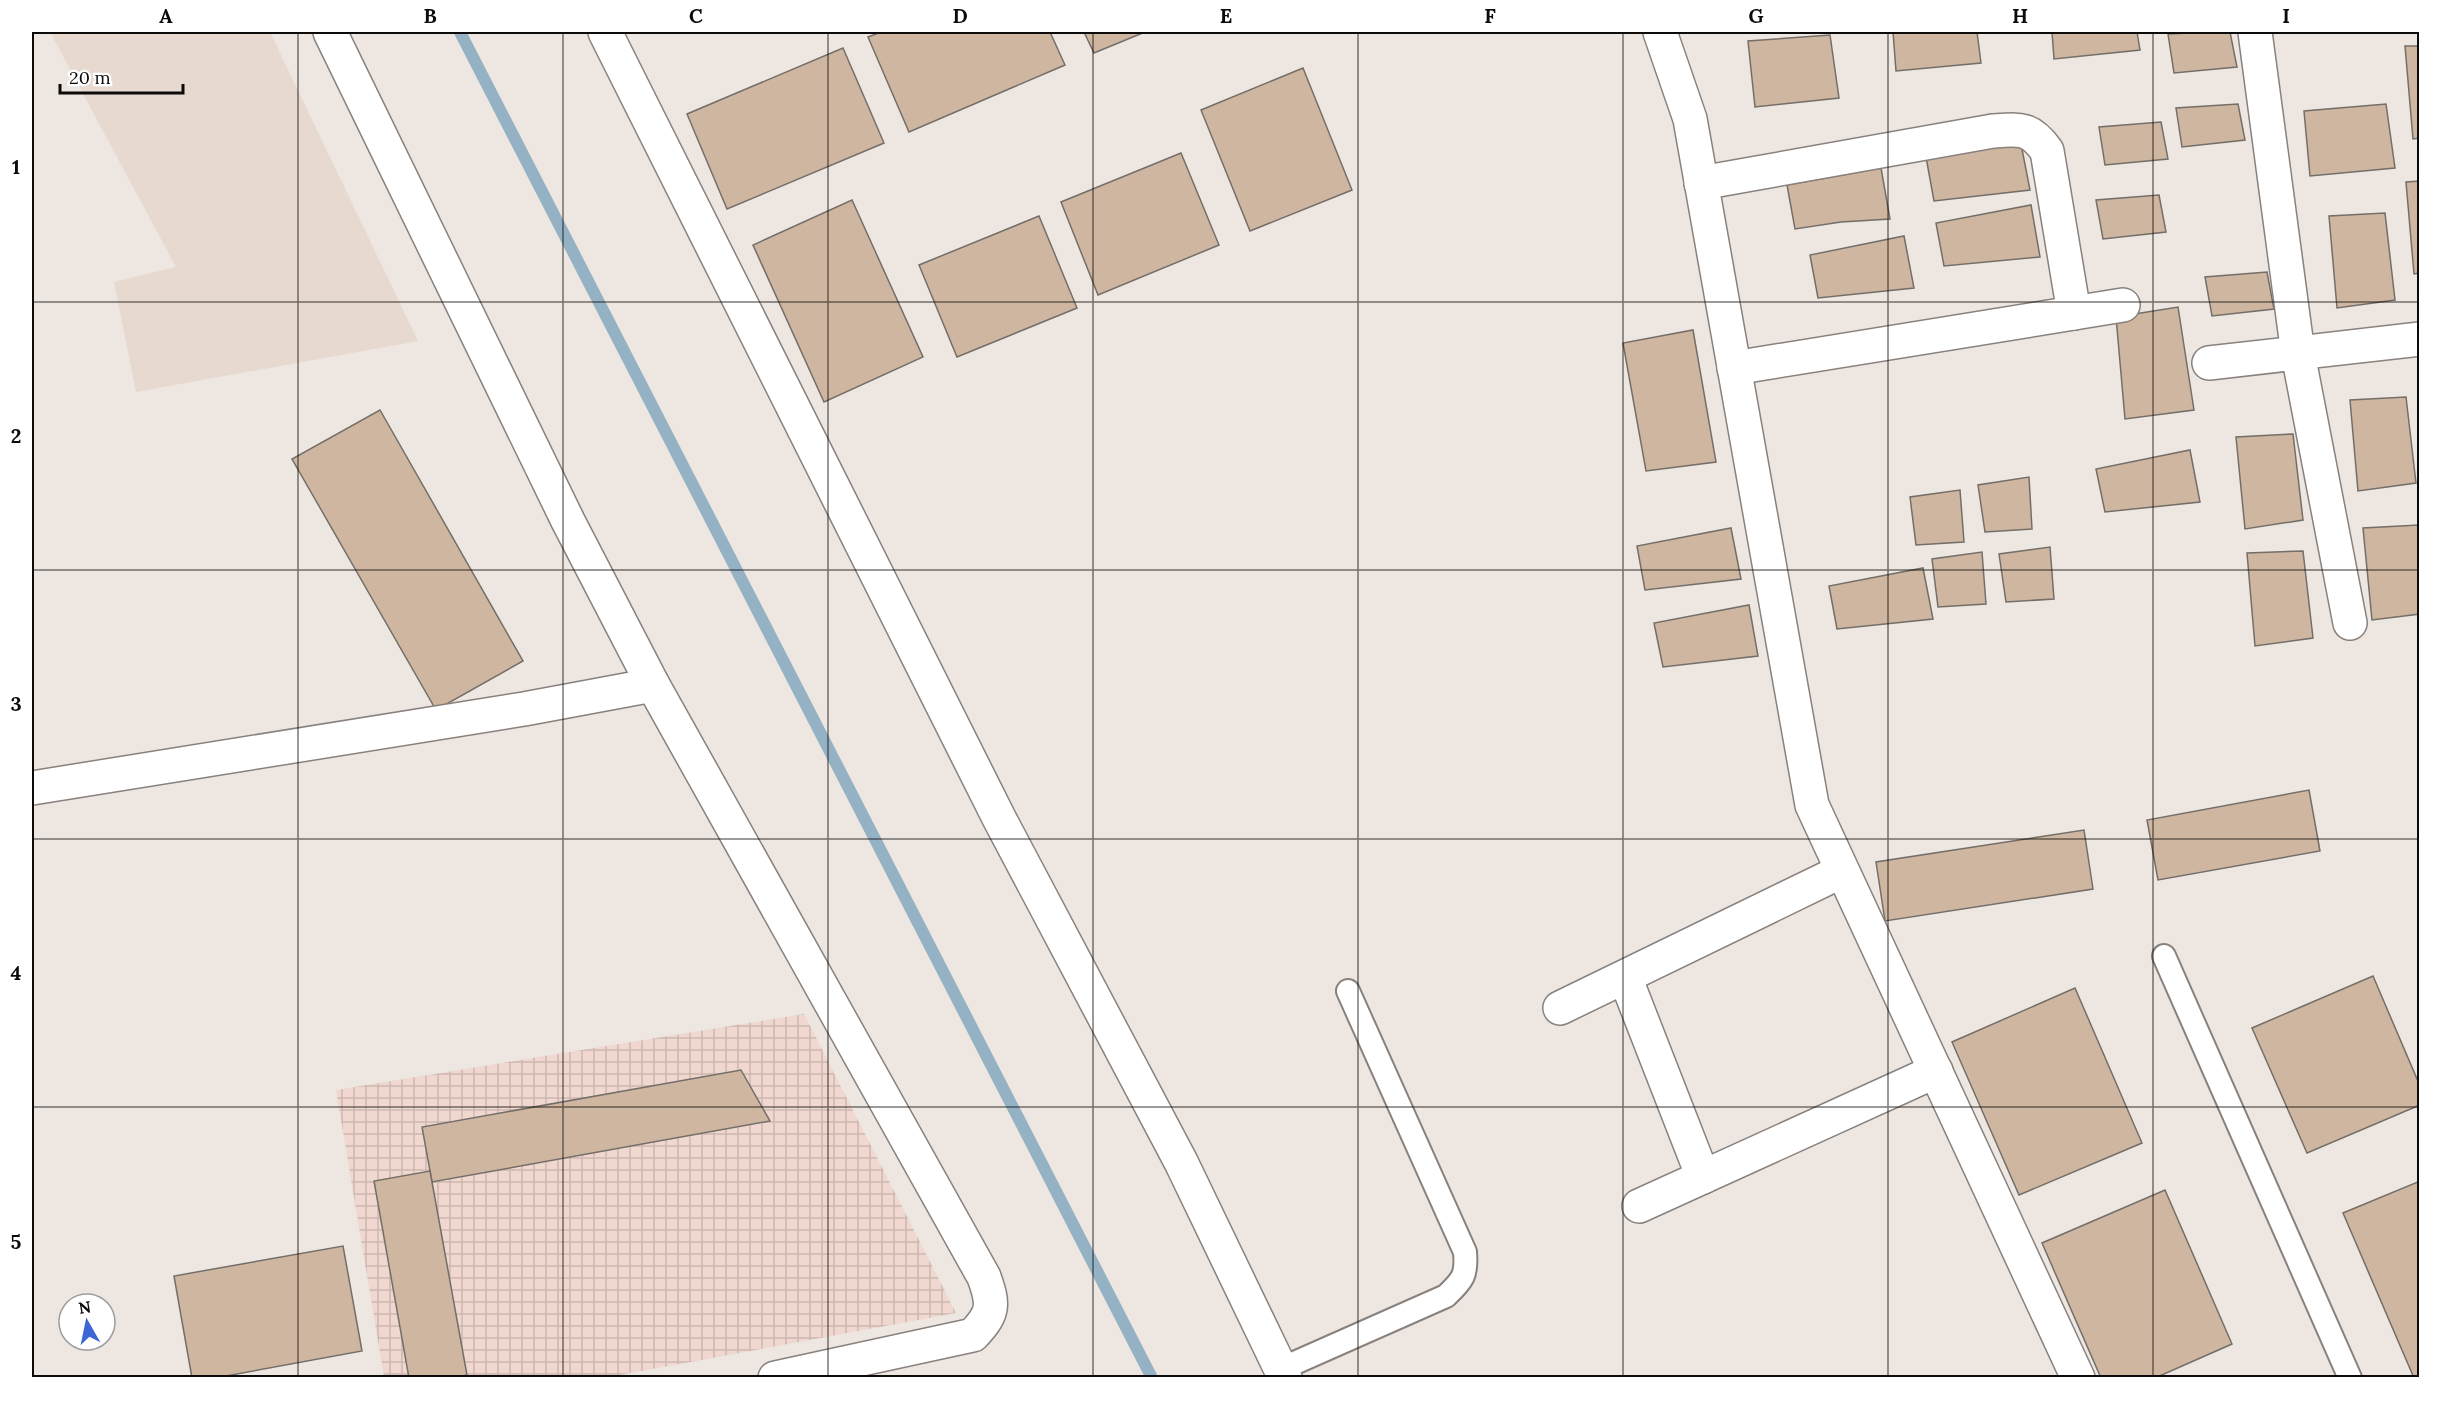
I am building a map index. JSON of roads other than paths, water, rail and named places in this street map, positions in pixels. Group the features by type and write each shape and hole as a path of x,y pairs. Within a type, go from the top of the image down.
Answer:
{"street":[{"path":"330,32 568,521 653,685 984,1277 992,1299 987,1320 973,1335 775,1377"},
{"path":"605,32 999,818 1181,1162 1283,1373"},
{"path":"1660,32 1690,119 1812,805 2078,1377"},
{"path":"2255,32 2298,354 2350,623"},
{"path":"1701,183 1993,131 2019,129 2036,135 2047,151 2074,313"},
{"path":"1734,368 2123,305"},
{"path":"2210,363 2420,339"},
{"path":"32,788 524,710 653,685"},
{"path":"1560,1008 1842,871"},
{"path":"1624,976 1703,1177"},
{"path":"1639,1206 1936,1071"}],"lane":[{"path":"2164,957 2350,1377"},
{"path":"1283,1373 1446,1296 1461,1282 1467,1268 1465,1252 1348,991"}],"waterway":[{"path":"460,32 1152,1378"}]}
